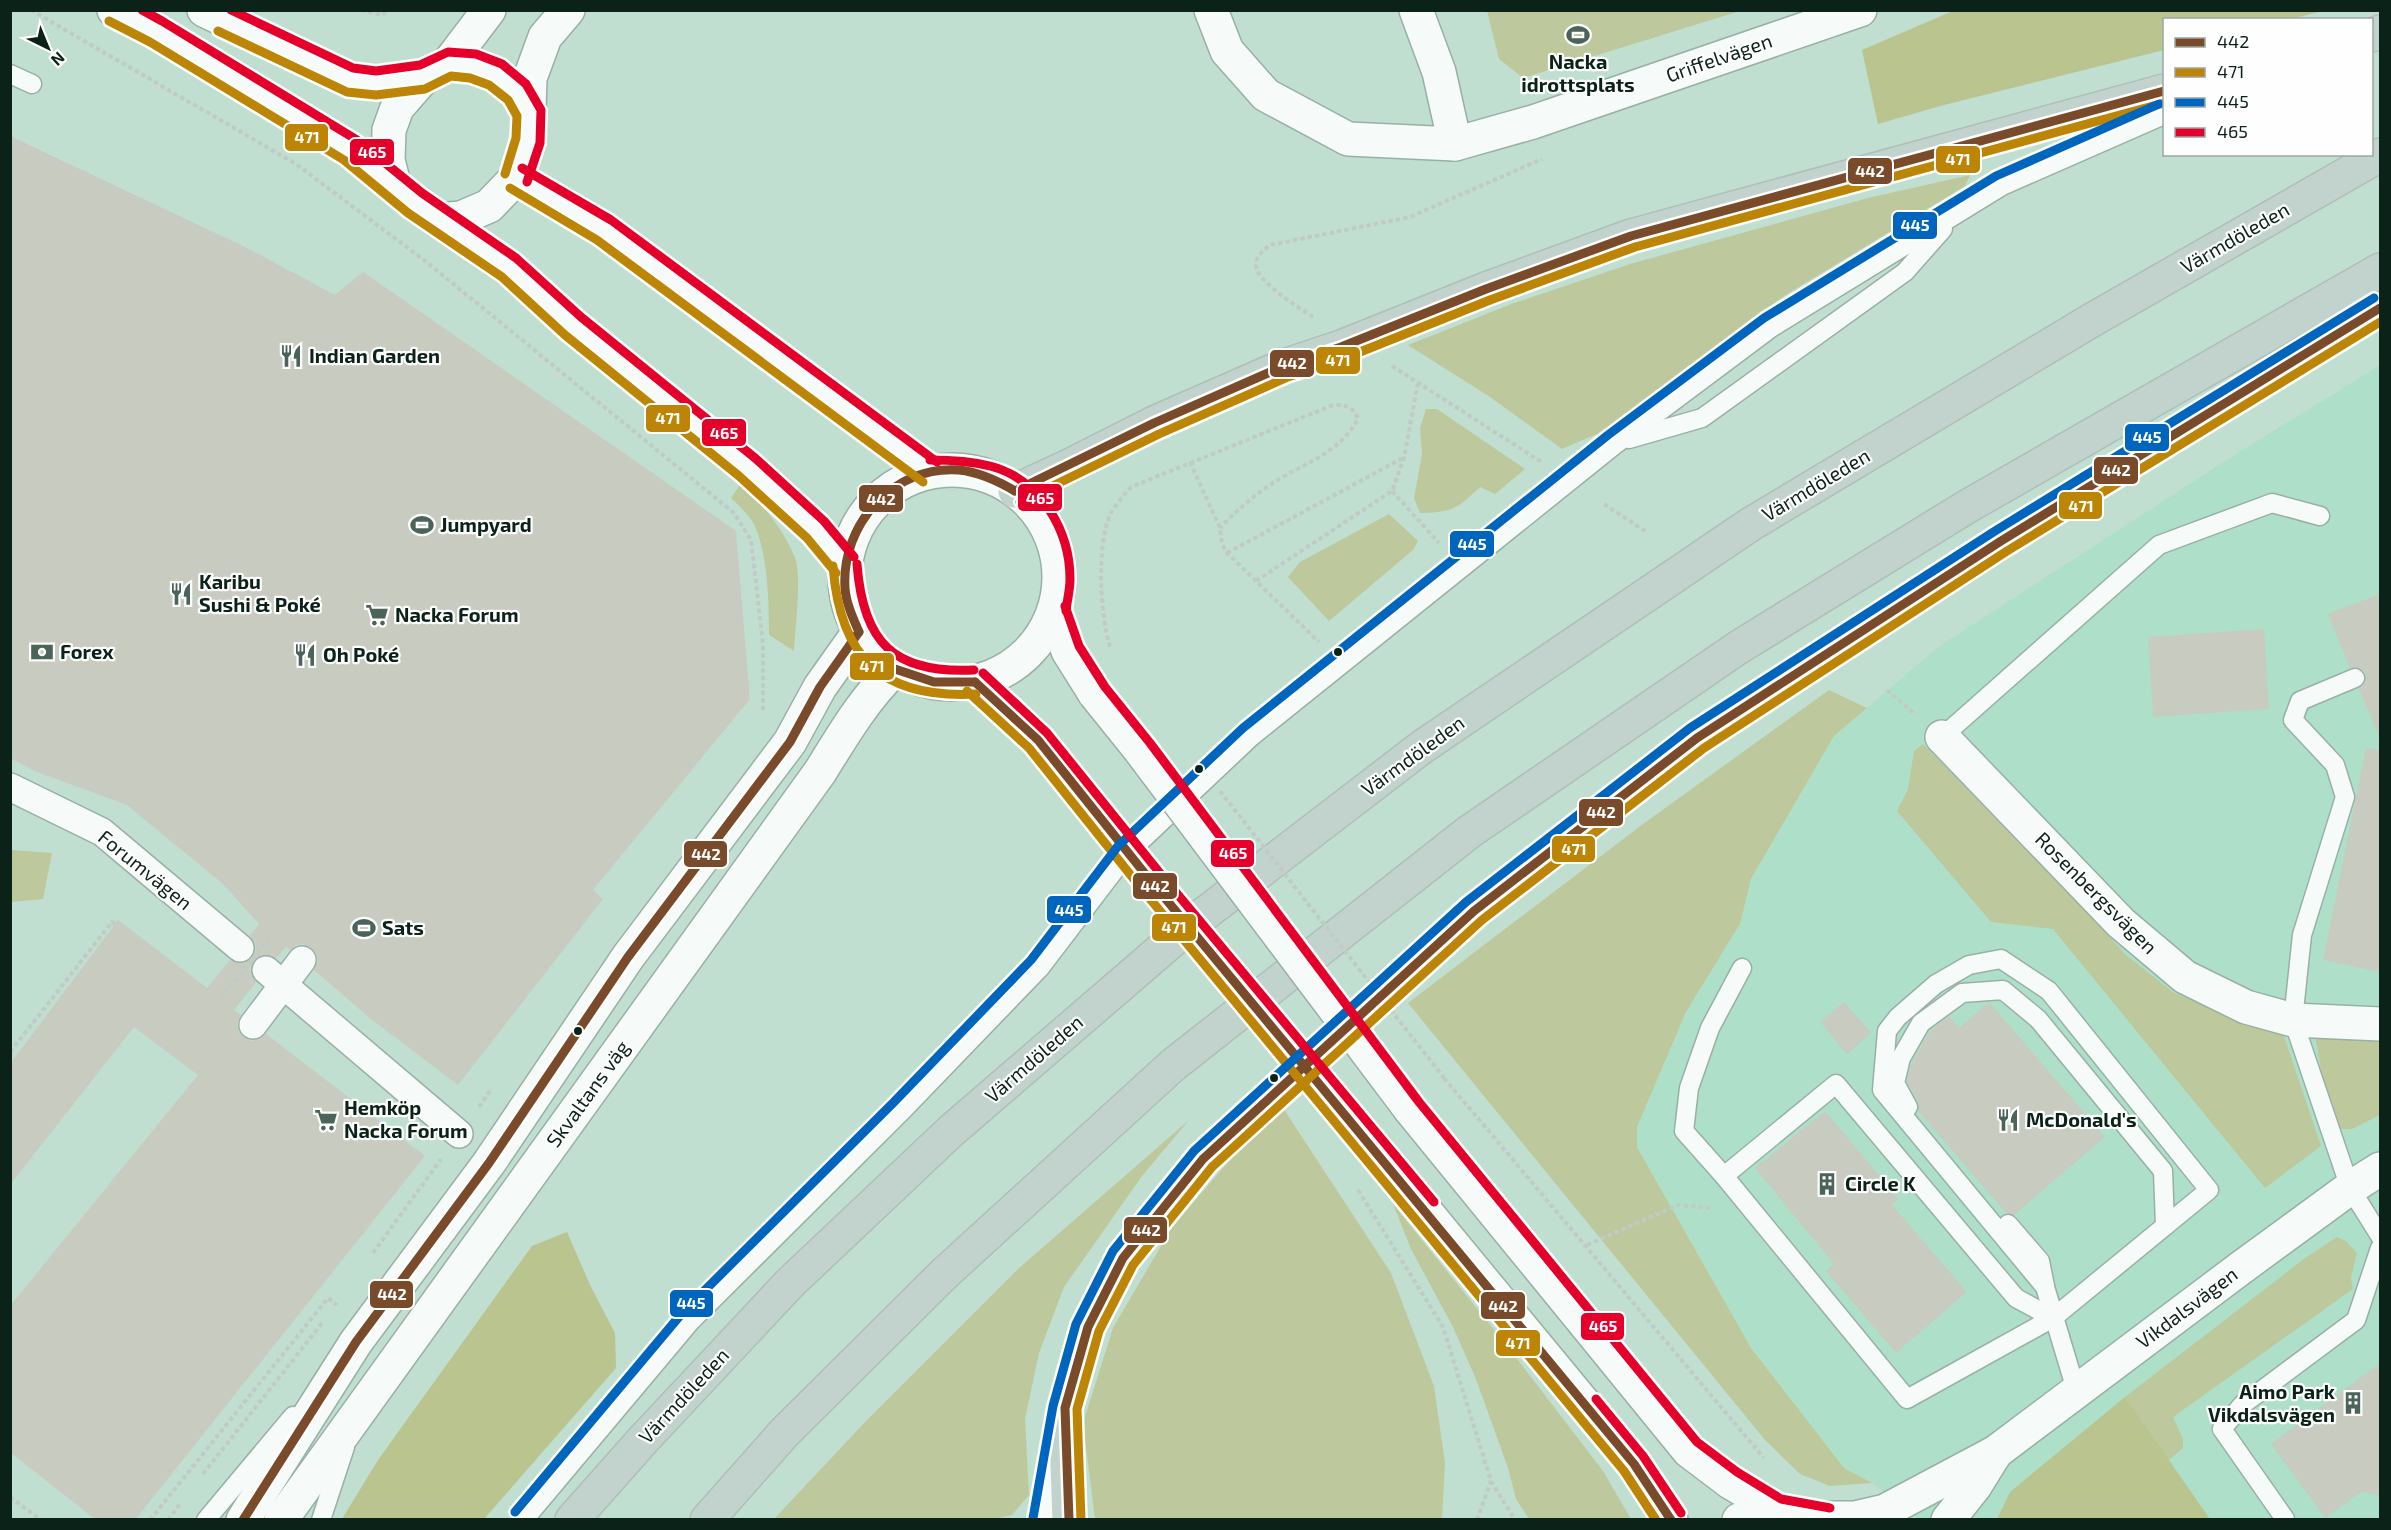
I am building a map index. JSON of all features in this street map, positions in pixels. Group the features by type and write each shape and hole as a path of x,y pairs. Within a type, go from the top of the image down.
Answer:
{"highway":[{"path":"1015,490 1069,466 1154,423 1284,366 1341,347 1486,289 1631,236 2163,91"},
{"name":"Värmdöleden","path":"572,1520 643,1440 790,1283 951,1131 1190,925 1422,747 1750,524 2092,320 2380,155"},
{"path":"707,1520 784,1433 944,1274 1173,1065 1469,832 1738,647 1968,506 2380,270"},
{"path":"1069,1520 1065,1408 1088,1327 1123,1258 1203,1159 1474,911 1697,738 2001,541 2380,308"}],"street":[{"path":"204,10 350,80 376,83 473,66 495,74 517,92 529,113"},
{"path":"395,188 387,160 389,130 397,108 436,71 489,10"},
{"path":"438,220 461,218 489,206 516,178 528,140 530,78 545,37 568,10"},
{"name":"Griffelvägen","path":"1210,10 1227,51 1266,95 1348,139 1455,144 1533,122 1860,10"},
{"path":"1416,10 1439,72 1455,144"},
{"path":"118,11 156,31 351,150 395,188 509,268 573,326 747,467 816,530 845,565"},
{"path":"516,178 604,230 930,472"},
{"path":"952,470 975,472 996,479 1015,490 1032,505 1045,523 1054,544 1059,566 1059,588 1046,631 1016,664 997,675 975,682 955,685 934,684 895,669 869,646 849,611 845,588 845,565 850,543 859,523 872,505 899,484 930,472 952,470"},
{"path":"1054,610 1068,651 1095,694 1140,750 1410,1109 1689,1451 1730,1482 1777,1510"},
{"name":"Skvaltans väg","path":"243,1520 356,1342 489,1163 628,957 789,742 820,687 859,632"},
{"name":"Skvaltans väg","path":"281,1520 820,772 857,713 875,689 895,669"},
{"path":"975,682 1038,740 1150,880 1634,1464 1671,1520"},
{"name":"Rosenbergsvägen","path":"1942,737 2121,923 2185,977 2246,1007 2293,1020 2380,1024"},
{"name":"Forumvägen","path":"24,784 102,831 240,948"},
{"path":"253,1025 274,976 302,960"},
{"path":"274,976 459,1134"},
{"name":"Vikdalsvägen","path":"1777,1510 1827,1519 1855,1518 1885,1511 1996,1452 2076,1390 2350,1188 2380,1169"},
{"name":"Vikdalsvägen","path":"1948,1520 1975,1486 1996,1452"},
{"path":"1739,1520 1777,1510"}],"lane":[{"path":"10,74 32,84"},
{"path":"524,1520 691,1321 902,1111 1040,968 1127,854 1251,737 1616,444 1771,328 2002,186 2163,115"},
{"path":"1616,444 1702,418 1905,272 1956,214"},
{"path":"1942,737 2158,545 2272,503 2320,516"},
{"path":"2355,678 2300,701 2293,720 2335,765 2345,797 2302,935 2293,1020 2350,1188 2380,1236"},
{"path":"1742,968 1710,1028 1689,1088 1684,1131 1724,1176 1907,1399 2053,1318 2209,1190 2049,991 2001,959 1969,965 1936,984 1898,1017 1887,1031 1882,1090 2045,1287"},
{"path":"2076,1390 2053,1318 2040,1261 1904,1103 1895,1083 1900,1058 1921,1023 1962,993 2003,990 2038,1019 2163,1171 2165,1226"},
{"path":"1724,1176 1836,1084 2016,1298 2053,1318"},
{"path":"2285,1519 2222,1429 2242,1405 2356,1320 2380,1248"},
{"path":"206,1520 356,1342"},
{"path":"1045,1520 1065,1408"},
{"path":"321,1520 354,1420"}],"path":[{"path":"361,10 382,15"},
{"path":"374,10 382,15"},
{"path":"382,15 388,10"},
{"path":"32,11 296,164 423,260 734,513 751,540 763,644 764,714"},
{"path":"1321,323 1262,279 1255,264 1259,255 1270,245 1410,217 1545,158 1533,122"},
{"path":"1387,363 1543,464"},
{"path":"1256,581 1392,491 1404,458 1418,382"},
{"path":"1115,655 1104,627 1101,553 1111,514 1131,487 1333,405 1346,405 1354,410 1358,418 1353,429 1341,441 1270,485 1220,528"},
{"path":"1227,553 1404,458"},
{"path":"1190,462 1220,528 1222,544 1227,553 1318,642"},
{"path":"1392,491 1439,543"},
{"path":"1604,504 1648,533"},
{"path":"1213,782 1444,1078 1768,1462"},
{"path":"10,1052 112,922 115,924"},
{"path":"220,999 272,935"},
{"path":"370,1257 494,1086"},
{"path":"1357,1188 1443,1327 1491,1480 1515,1520"},
{"path":"1587,1245 1678,1205 1709,1209"},
{"path":"197,1482 343,1295"},
{"path":"150,1520 328,1298 337,1305"},
{"path":"1477,1520 1491,1480"},
{"path":"10,1497 41,1520"},
{"path":"168,1520 182,1501"}],"shaded area":[{"name":"Nacka idrottsplats","path":"1487,10 1740,11 1523,78 1499,59"},
{"path":"1955,10 2323,10 2295,18 2163,18 2163,50 1944,105 1878,124 1862,50"},
{"path":"1970,175 1965,186 1784,296 1620,424 1562,449 1490,397 1408,345 1514,303 1630,264 1868,198"},
{"path":"2380,365 2380,1519 1919,1519 1872,1483 1844,1468 1751,1348 1637,1147 1637,1127 1686,1012 1740,924 1751,879 1834,736 1938,647 2228,459"},
{"path":"1426,409 1437,409 1525,469 1495,494 1480,487 1454,508 1440,512 1420,513 1414,498 1422,454 1420,428"},
{"path":"742,482 779,527 795,558 798,589 794,651 769,635 769,607 761,542 750,518 731,498"},
{"path":"1389,514 1418,541 1413,550 1329,621 1288,577 1300,562"},
{"path":"1829,690 1867,708 1834,736 1751,879 1740,924 1686,1012 1637,1127 1637,1147 1751,1348 1844,1468 1872,1483 1830,1486 1800,1474 1765,1440 1408,1003 1643,824"},
{"path":"1923,744 2074,898 2125,954 2174,993 2284,1036 2321,1146 2265,1188 2053,929 1991,922 1897,811 1908,789 1914,751"},
{"path":"11,850 52,853 43,899 11,902"},
{"path":"2315,1034 2380,1039 2380,1115 2352,1129 2340,1129 2323,1083"},
{"path":"1283,1108 1391,1273 1434,1386 1445,1463 1442,1519 1095,1519 1083,1423 1113,1328 1172,1227 1229,1161"},
{"path":"1189,1120 1142,1176 1064,1287 1039,1353 1025,1419 1029,1495 1012,1515 991,1520 774,1519 867,1420 1018,1269"},
{"path":"1393,1204 1511,1351 1603,1471 1631,1519 1529,1519 1516,1499 1508,1468 1476,1379 1453,1327 1411,1249"},
{"path":"567,1232 591,1287 615,1333 616,1368 484,1519 342,1519 378,1460 532,1246"},
{"path":"2337,1237 2346,1241 2357,1253 2351,1278 2353,1289 2173,1417 2183,1439 2183,1448 2168,1461 2125,1397 2305,1258"},
{"path":"2125,1397 2210,1519 1997,1519 2010,1492"}],"building":[{"name":"Nacka Forum","path":"10,136 245,247 335,295 363,272 736,531 750,699 593,890 603,899 458,1085 371,1019 314,970 318,961 311,947 303,944 296,945 290,950 286,947 276,958 261,955 254,960 250,968 251,975 256,982 234,1010 241,1015 237,1024 243,1037 252,1041 266,1034 425,1156 135,1520 96,1520 10,1452 10,1306 198,1075 134,1027 10,1185 10,1064 118,920 207,988 230,960 245,963 252,958 256,950 255,943 250,936 259,924 223,884 127,805 37,772 10,758"},
{"path":"2380,594 2380,739 2359,689 2364,684 2366,674 2361,669 2350,668 2328,614"},
{"path":"2264,629 2269,709 2153,717 2148,637"},
{"path":"2366,748 2380,750 2380,972 2323,960"},
{"path":"1844,1002 1871,1033 1847,1054 1820,1022"},
{"name":"McDonald's","path":"1989,1002 2105,1137 2014,1215 2006,1213 1918,1111 1918,1102 1907,1081 1912,1062 1930,1031 1949,1016 1959,1028"},
{"path":"1825,1111 1899,1199 1892,1205 1967,1292 1896,1353 1826,1271 1834,1264 1755,1168"},
{"name":"Aimo Park Vikdalsvägen","path":"2380,1363 2380,1496 2361,1492 2325,1518 2271,1444"}],"transit line":[{"name":"465","path":"142,10 357,140 422,193 516,258 581,317 755,458 824,521 854,557"},
{"name":"465","path":"231,10 353,68 376,71 420,65 448,52 476,54 502,64 526,84 541,110 540,143 527,182"},
{"name":"471","path":"109,21 150,42 344,160 408,213 502,277 565,335 739,476 807,538 836,573"},
{"name":"471","path":"218,31 347,92 376,95 425,89 451,76 470,78 489,85 508,100 517,116 516,138 505,174"},
{"name":"442","path":"1015,491 1154,423 1284,366 1341,347 1486,289 1631,236 2163,91"},
{"name":"471","path":"1020,502 1159,434 1288,377 1345,358 1490,300 1635,247 2163,103"},
{"name":"445","path":"515,1512 683,1312 893,1103 1031,960 1118,846 1243,728 1608,435 1764,318 1996,176 2159,104"},
{"name":"465","path":"522,168 611,220 937,462"},
{"name":"471","path":"510,188 597,240 923,482"},
{"name":"445","path":"1033,1518 1053,1406 1076,1324 1113,1251 1194,1151 1466,902 1690,728 1995,531 2374,298"},
{"name":"442","path":"1069,1520 1065,1408 1088,1327 1123,1258 1203,1159 1474,911 1697,738 2001,541 2380,308"},
{"name":"471","path":"1081,1520 1077,1409 1099,1331 1133,1265 1212,1167 1482,920 1704,748 2007,551 2380,322"},
{"name":"465","path":"930,460 960,461 990,466 1024,482 1037,495 1049,509 1065,542 1070,579 1066,611"},
{"name":"442","path":"859,632 846,594 846,565 852,542 862,522 876,504 893,489 913,477 935,471 959,470 974,473 995,480 1015,491"},
{"name":"465","path":"857,564 860,591 867,614 876,633 888,648 903,659 923,666 946,670 974,670"},
{"name":"471","path":"833,566 837,598 845,626 857,648 872,666 891,680 915,689 943,694 976,694"},
{"name":"465","path":"1065,606 1079,646 1105,687 1150,743 1419,1102 1697,1442 1737,1472 1781,1499 1830,1508"},
{"name":"442","path":"243,1520 356,1342 489,1163 628,957 790,742 820,687 859,632"},
{"name":"442","path":"895,669 934,682 975,682"},
{"name":"465","path":"983,673 1047,733 1159,872 1434,1202"},
{"name":"442","path":"975,682 1038,740 1150,880 1634,1464 1671,1520"},
{"name":"471","path":"967,691 1029,748 1141,888 1624,1471 1656,1520"},
{"name":"465","path":"1596,1399 1643,1456 1681,1513"}],"place":[{"name":"Nacka idrottsplats","path":"1578,35"},
{"name":"Indian Garden","path":"291,356"},
{"name":"Jumpyard","path":"422,525"},
{"name":"Karibu Sushi & Poké","path":"181,594"},
{"name":"Nacka Forum","path":"377,615"},
{"name":"Forex","path":"42,652"},
{"name":"Oh Poké","path":"305,655"},
{"name":"Sats","path":"364,928"},
{"name":"Hemköp Nacka Forum","path":"326,1120"},
{"name":"McDonald's","path":"2008,1120"},
{"name":"Circle K","path":"1827,1184"},
{"name":"Aimo Park Vikdalsvägen","path":"2353,1403"}]}
